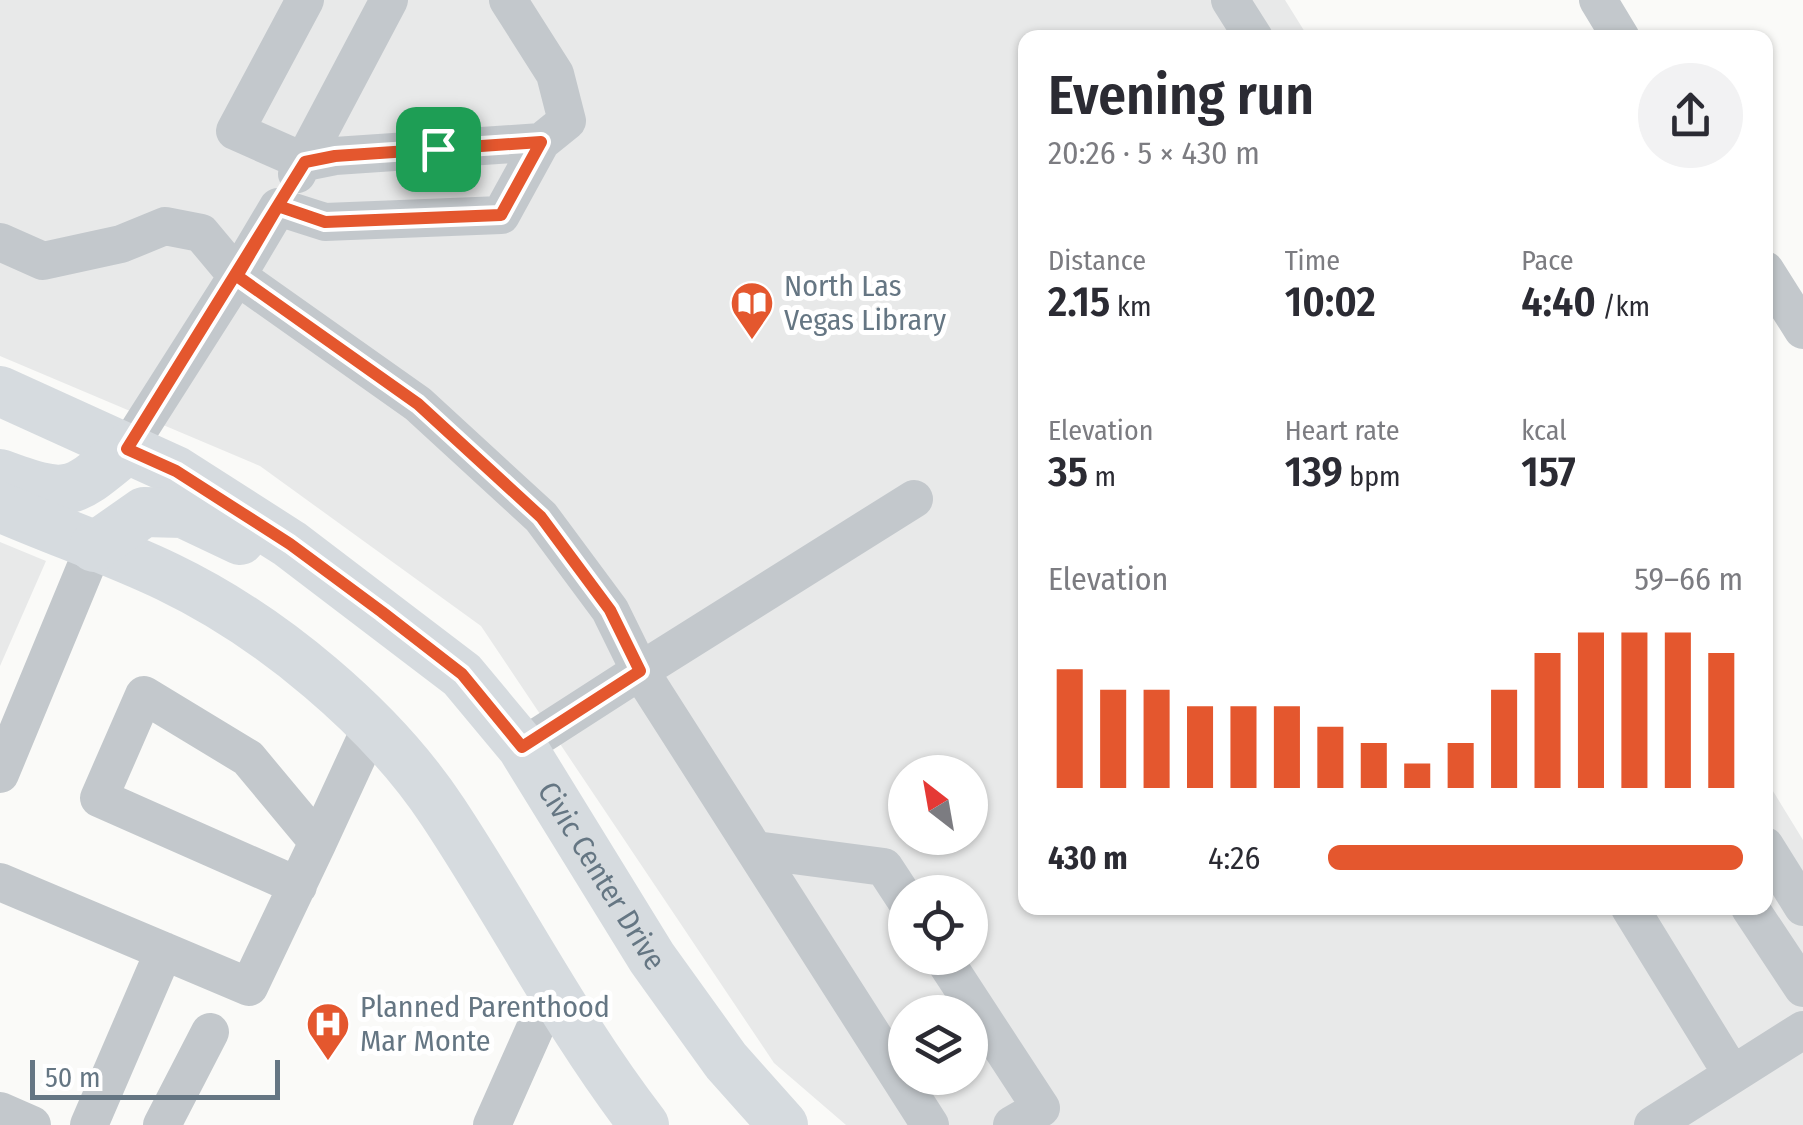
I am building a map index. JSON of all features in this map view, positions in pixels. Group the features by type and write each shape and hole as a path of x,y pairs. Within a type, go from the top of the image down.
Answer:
{"main road":[{"name":"Civic Center Drive","path":"0,390 176,471 290,544 462,674 522,747 652,958 726,1061 784,1125"},
{"path":"0,474 50,492 85,484 127,449"},
{"path":"0,507 169,577 241,620 313,671 372,725 441,809 605,1074 644,1125"},
{"path":"94,547 144,512 182,514 238,540 290,544"}],"street":[{"path":"305,0 235,131 305,162 335,156 541,142"},
{"path":"127,449 305,162 389,0"},
{"path":"278,206 325,222 501,215 541,142 567,122 556,74 508,0"},
{"path":"1230,0 1249,30"},
{"path":"1598,0 1616,30"},
{"path":"0,242 42,261 122,244 166,226 201,234 237,276 418,404 541,517 610,610 640,671 930,1125"},
{"path":"1777,276 1803,330"},
{"path":"522,747 914,499"},
{"path":"0,774 94,547"},
{"path":"298,886 99,798 144,695 248,758 318,842"},
{"path":"0,882 249,987 372,725"},
{"path":"755,850 884,867 889,875"},
{"path":"1773,859 1803,907"},
{"path":"1634,915 1732,1074"},
{"path":"1755,915 1803,988"},
{"path":"89,1125 164,951"},
{"path":"954,975 1041,1108 1012,1125"},
{"path":"492,1125 552,990"},
{"path":"1653,1125 1803,1030"},
{"path":"162,1125 210,1032"},
{"path":"0,1112 32,1125"}],"shaded area":[{"path":"0,0 1285,0 1304,30 1018,30 1018,915 1773,915 1773,791 1803,840 1803,1125 846,1125 774,1063 481,626 260,466 0,356"},
{"path":"0,542 46,561 0,666"}],"place":[{"name":"North Las Vegas Library","path":"752,341"},
{"name":"Planned Parenthood Mar Monte","path":"328,1062"}],"route":[{"path":"541,142 501,215 325,222 278,206 237,276 418,404 541,517 610,610 640,671 522,747 462,674 382,612 290,544 176,471 127,449 305,162 335,156 438,149 541,142"}]}
